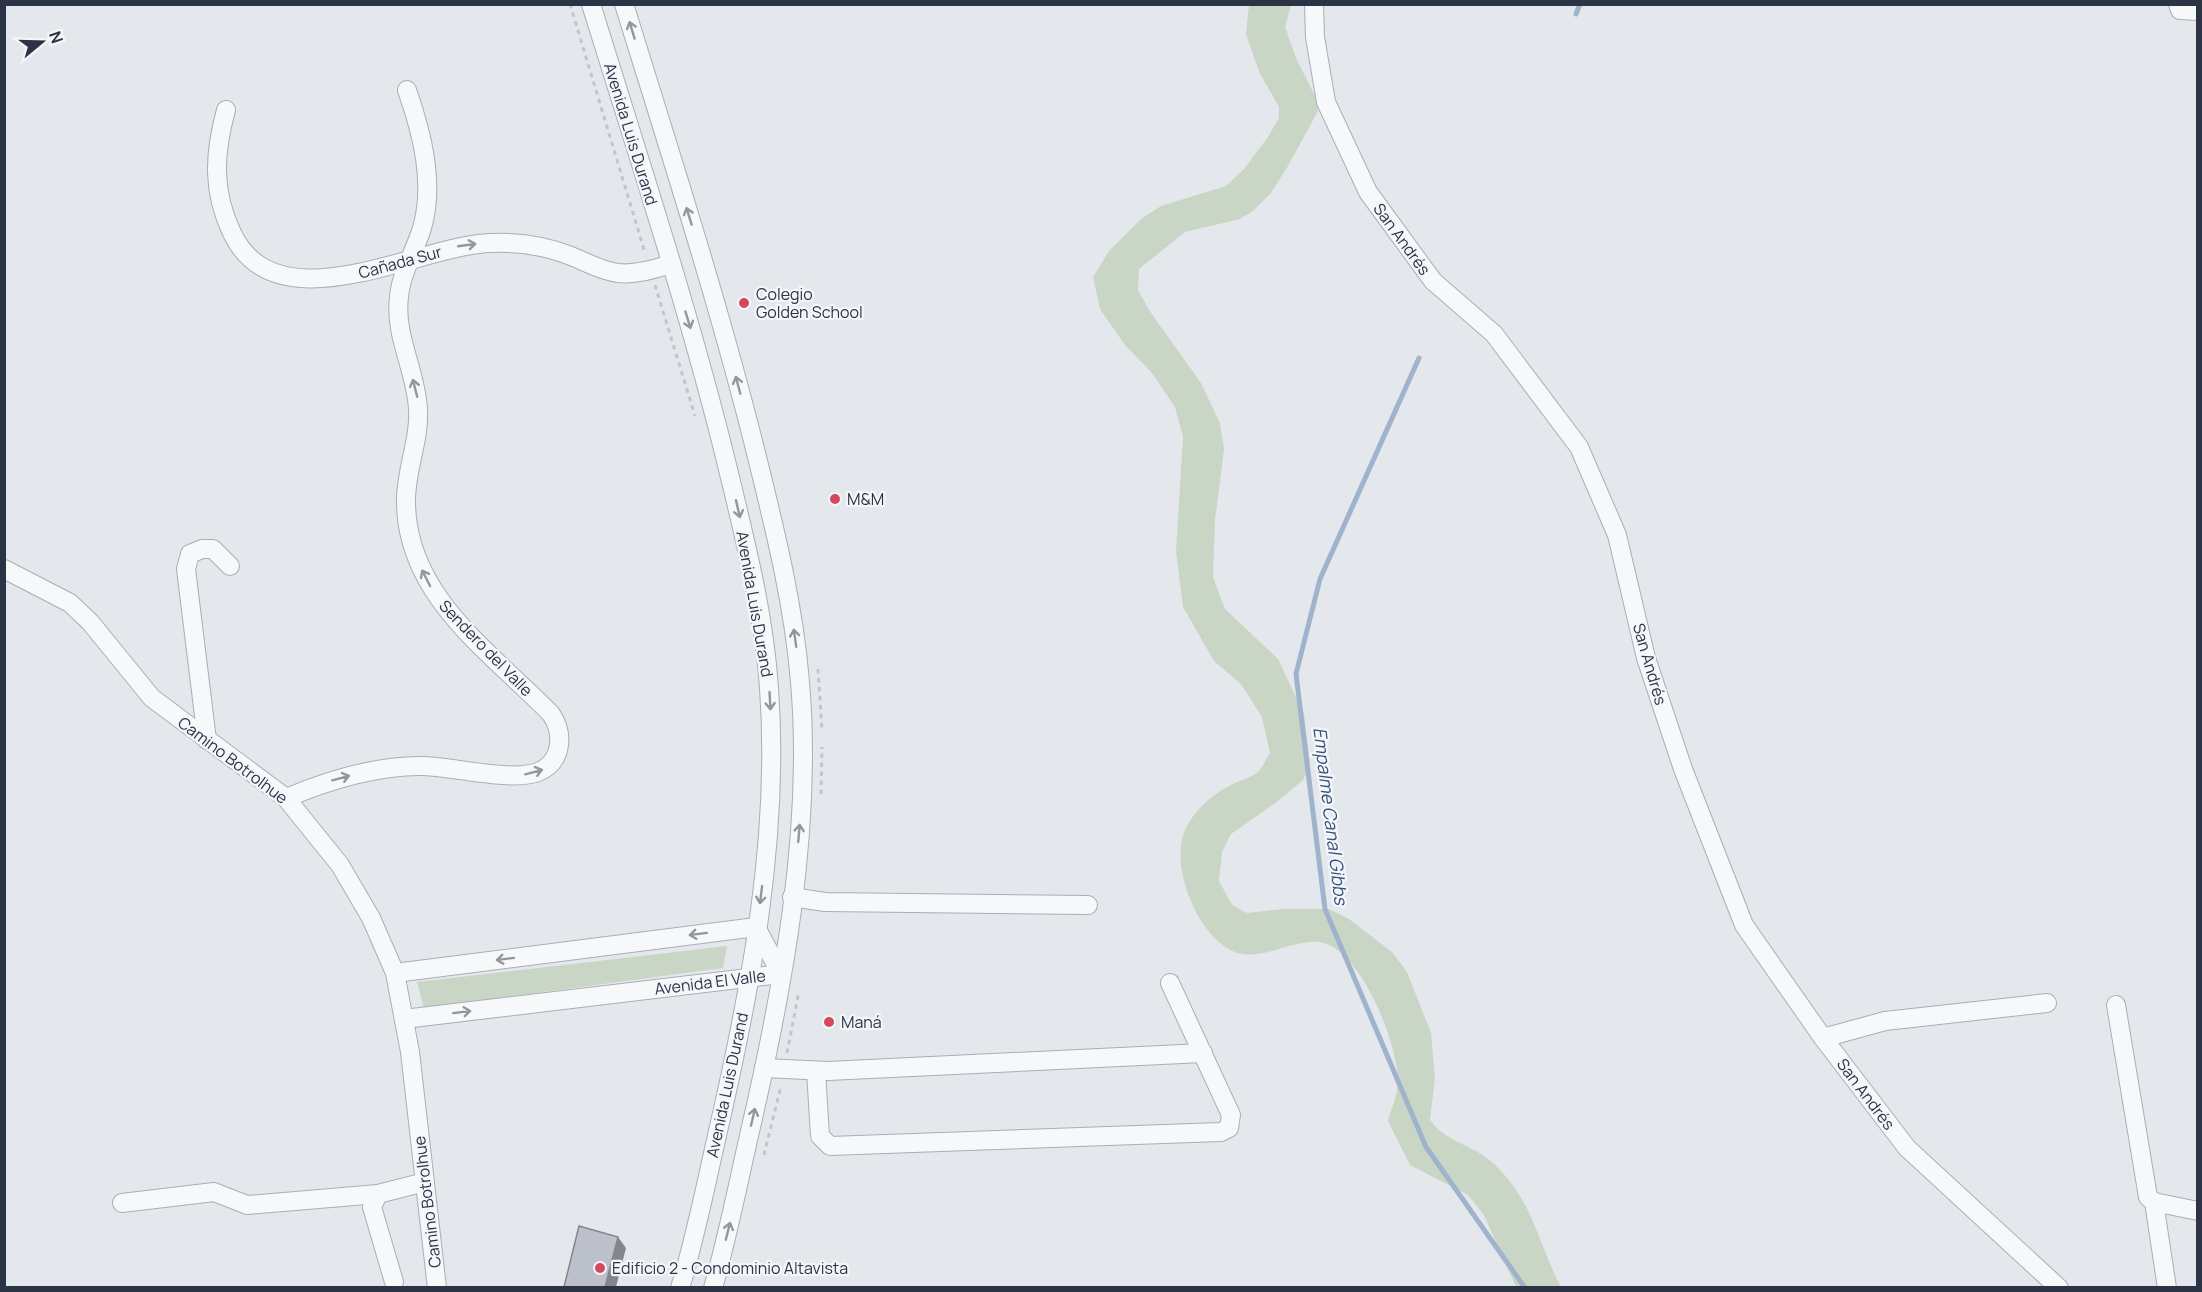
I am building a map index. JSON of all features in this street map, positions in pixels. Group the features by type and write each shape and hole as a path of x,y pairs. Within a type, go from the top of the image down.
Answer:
{"street":[{"name":"Avenida Luis Durand","path":"591,4 671,264 736,502 766,650 772,759 768,833 756,927 728,1090 680,1287"},
{"name":"Avenida Luis Durand","path":"624,4 722,323 764,484 791,609 800,683 803,759 792,897 781,974 764,1068 713,1287"},
{"name":"San Andrés","path":"1314,4 1316,37 1326,102 1368,192 1433,281 1494,334 1579,447 1617,535 1646,658 1683,769 1744,925 1823,1038 1907,1148 2059,1287"},
{"path":"2178,4 2180,10 2198,11"},
{"path":"407,90 421,132 427,179 423,225 411,261"},
{"name":"Cañada Sur","path":"226,110 217,144 217,184 230,228 238,244 252,261 274,273 298,277 344,276 411,261 453,248 507,243 549,249 617,273 650,270 671,264"},
{"name":"Sendero del Valle","path":"286,798 344,777 396,768 423,766 519,775 537,773 550,763 559,749 559,731 551,714 447,613 424,576 411,539 406,489 418,428 418,407 402,338 398,309 402,283 411,261"},
{"path":"207,740 186,569 190,554 202,549 213,549 230,566"},
{"name":"Camino Botrolhue","path":"4,569 70,603 90,622 152,698 286,798 340,865 371,918 394,973 404,1019 437,1287"},
{"path":"792,897 825,902 1088,905"},
{"path":"394,973 756,927"},
{"name":"Avenida El Valle","path":"404,1019 781,974 756,927"},
{"path":"816,1071 820,1136 830,1146 1221,1132 1229,1128 1231,1115 1170,983"},
{"path":"1823,1038 1885,1020 2048,1003"},
{"path":"2116,1005 2148,1197 2154,1202 2198,1211"},
{"path":"764,1068 816,1071 1203,1053"},
{"path":"122,1203 214,1192 247,1205 378,1194 425,1182"},
{"path":"378,1194 372,1207 393,1282"},
{"path":"2154,1202 2167,1287"}],"path":[{"path":"570,4 698,426"}],"green space":[{"path":"1249,5 1291,5 1285,27 1296,58 1315,96 1318,111 1271,193 1253,211 1240,219 1185,232 1139,269 1138,290 1151,313 1201,383 1220,423 1224,449 1215,520 1213,577 1225,609 1278,659 1304,714 1310,765 1303,780 1274,804 1231,834 1222,852 1219,881 1232,905 1247,913 1284,909 1329,909 1349,919 1392,952 1407,972 1431,1033 1435,1078 1430,1120 1444,1134 1478,1152 1494,1164 1507,1178 1534,1223 1561,1287 1516,1287 1484,1215 1468,1195 1410,1165 1388,1121 1398,1086 1392,1045 1374,1000 1349,961 1334,948 1319,942 1309,942 1251,955 1227,948 1201,921 1185,883 1181,864 1181,846 1190,821 1214,796 1258,772 1270,753 1262,717 1241,684 1214,661 1183,607 1176,552 1183,437 1175,407 1152,373 1125,345 1100,309 1093,277 1109,251 1141,219 1161,206 1226,186 1244,169 1279,118 1279,107 1260,74 1246,34"},
{"path":"727,946 723,968 424,1008 417,982"}],"building":[{"name":"Edificio 2 - Condominio Altavista","path":"579,1226 618,1237 605,1287 564,1287"}],"waterway":[{"name":"Empalme Canal Gibbs","path":"1576,14 1580,4"},
{"name":"Empalme Canal Gibbs","path":"1419,358 1320,579 1296,674 1325,909 1426,1147 1525,1288"}],"place":[{"name":"Colegio Golden School","path":"744,303"},
{"name":"M&M","path":"835,499"},
{"name":"Maná","path":"829,1022"},
{"name":"Edificio 2 - Condominio Altavista","path":"600,1268"}]}
